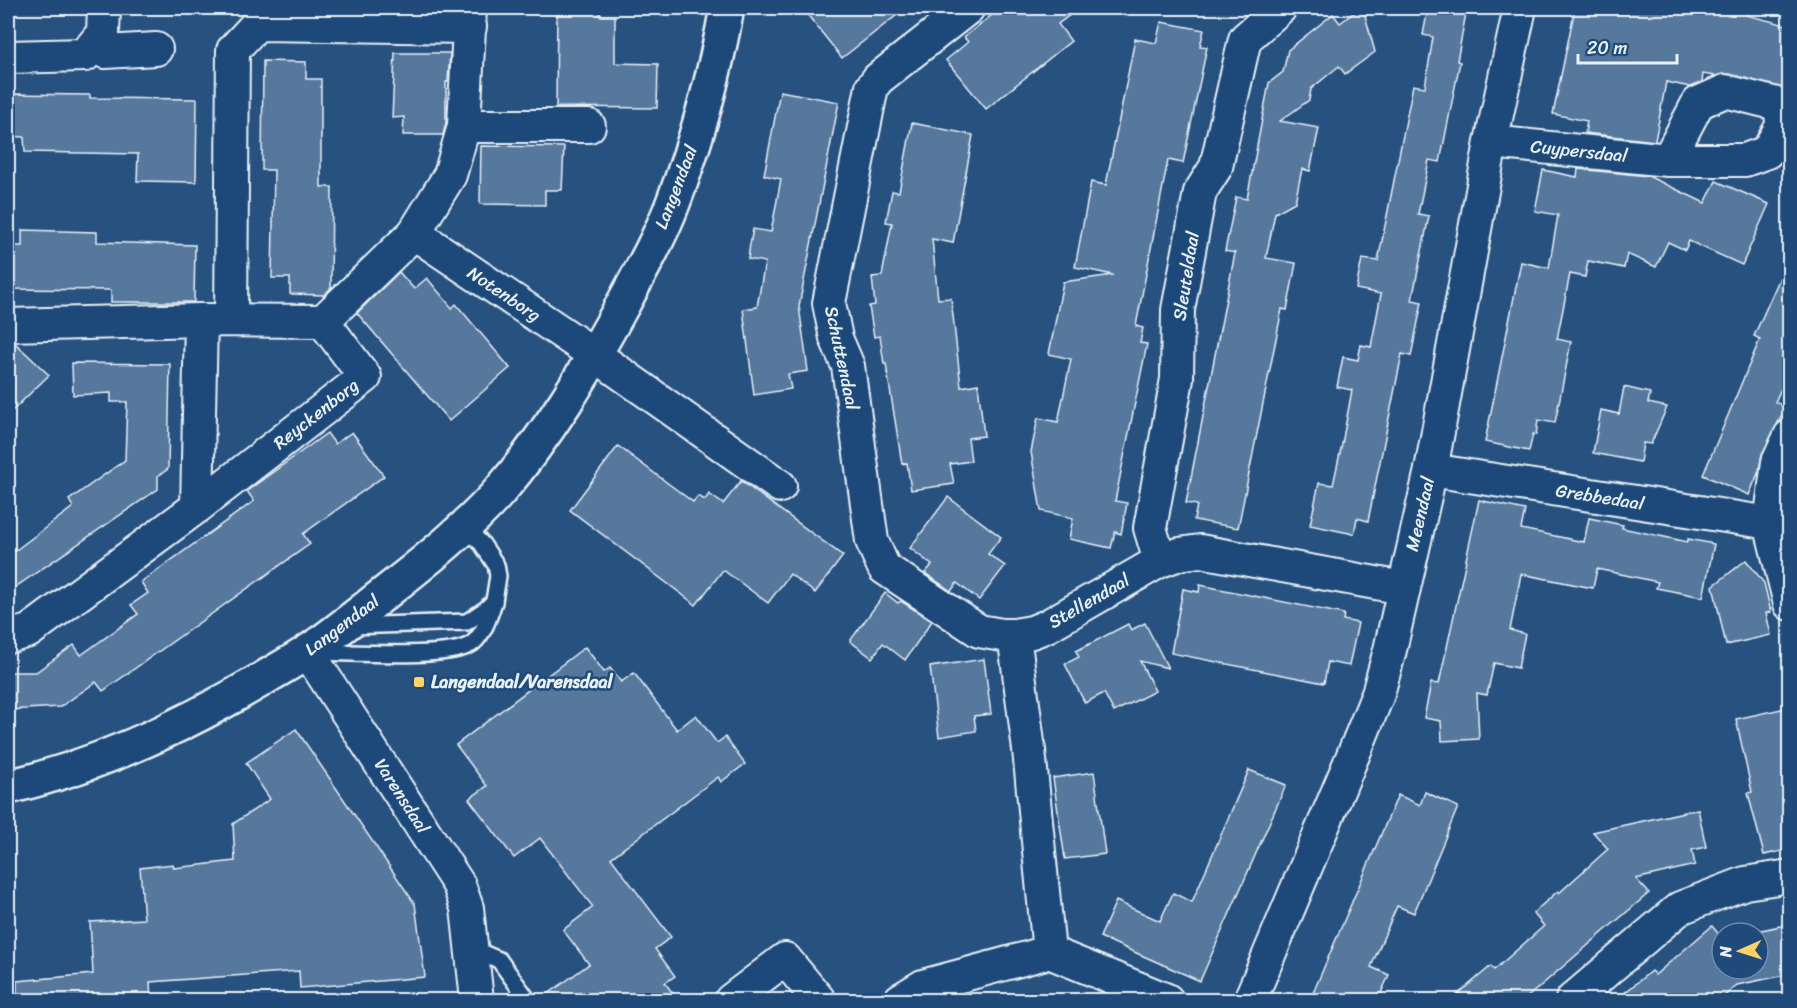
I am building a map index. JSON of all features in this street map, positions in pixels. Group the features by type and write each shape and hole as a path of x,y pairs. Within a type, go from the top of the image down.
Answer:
{"street":[{"path":"8,57 85,54 104,33 104,8"},
{"name":"Langendaal","path":"8,788 71,770 132,745 211,709 308,652 465,527 499,492 548,429 595,355 672,206 705,106 727,8"},
{"name":"Schuttendaal","path":"968,8 878,79 872,87 829,303 836,338 848,366 872,541 884,568 979,631 1002,636 1014,635"},
{"name":"Sleuteldaal","path":"1160,561 1150,528 1176,379 1178,310 1200,192 1216,167 1245,39 1276,8"},
{"name":"Meendaal","path":"1250,1000 1378,694 1390,650 1431,470 1491,142 1520,8"},
{"path":"8,325 216,320 323,321 414,233 450,175 464,126 470,17 258,24 233,50 216,320 197,507"},
{"path":"95,44 105,52 156,49"},
{"path":"464,126 590,126"},
{"name":"Cuypersdaal","path":"1491,142 1668,160"},
{"name":"Notenborg","path":"414,233 595,355"},
{"name":"Reyckenborg","path":"8,637 29,631 197,507 365,377 323,321"},
{"path":"595,355 780,486"},
{"path":"1790,436 1778,462 1770,523 1790,604"},
{"name":"Grebbedaal","path":"1431,470 1770,523"},
{"name":"Stellendaal","path":"1014,635 1032,632 1047,626 1160,561 1179,554 1200,551 1403,588"},
{"path":"1014,635 1029,750 1049,952"},
{"name":"Varensdaal","path":"308,652 459,885 467,908 477,1000"},
{"path":"1572,1000 1680,908 1745,883 1790,876"},
{"path":"900,1000 922,986 1049,952 1167,1000"},
{"path":"731,1000 785,959 819,1000"}],"lane":[{"path":"308,652 411,653 460,649 472,643 481,632 494,601 498,576 496,565 486,549 465,527"},
{"path":"342,627 467,622 494,601"},
{"path":"473,950 499,960 528,1000"}],"building":[{"path":"557,8 600,8 600,16 615,16 615,63 658,64 657,108 556,107"},
{"path":"802,8 906,8 842,58"},
{"path":"1001,8 1079,8 1058,24 1071,41 986,109 946,60 968,42 964,37"},
{"path":"1363,8 1375,52 1345,74 1339,66 1311,89 1309,100 1280,121 1319,128 1310,171 1302,169 1295,202 1275,213 1266,258 1296,263 1287,310 1282,309 1238,528 1194,520 1197,505 1186,503 1235,253 1225,251 1236,197 1247,199 1269,83 1283,72 1288,50 1333,14 1340,23"},
{"path":"1428,8 1467,8 1457,61 1460,62 1440,162 1429,160 1418,214 1429,216 1412,300 1422,302 1411,356 1402,354 1368,521 1357,518 1354,534 1310,525 1319,483 1333,485 1342,444 1352,390 1337,387 1343,357 1358,360 1361,345 1371,347 1381,294 1356,289 1362,259 1378,261 1413,85 1425,87 1433,37 1423,35"},
{"path":"1575,8 1747,8 1746,15 1790,26 1790,90 1729,74 1715,76 1703,74 1702,82 1690,87 1666,82 1655,141 1585,133 1587,121 1553,114"},
{"path":"1161,22 1204,30 1200,46 1207,47 1183,163 1168,160 1136,326 1143,328 1140,343 1147,344 1115,501 1127,503 1121,534 1115,532 1111,548 1069,539 1073,518 1041,511 1031,452 1038,418 1058,422 1071,359 1049,354 1063,282 1113,275 1075,267 1091,182 1106,185 1135,39 1156,43"},
{"path":"395,53 450,53 448,82 446,82 446,123 443,135 403,135 404,117 392,118"},
{"path":"263,61 306,62 306,79 321,79 321,187 332,187 331,288 324,295 290,294 290,278 272,278 274,170 262,170"},
{"path":"780,91 839,102 799,306 808,371 788,374 791,389 754,395 743,309 757,307 765,262 748,259 750,244 753,229 771,232 781,179 764,175"},
{"path":"8,94 90,95 90,98 197,99 196,182 137,181 138,154 25,152 24,137 8,136"},
{"path":"912,123 973,135 953,243 932,239 938,299 951,298 961,387 978,384 984,436 968,438 971,461 950,464 954,484 911,490 907,463 902,464 880,336 874,337 869,306 875,305 872,277 882,276 892,223 886,222 892,191 899,192"},
{"path":"481,146 564,147 562,190 545,190 545,205 480,204"},
{"path":"1578,169 1648,176 1705,203 1716,181 1769,204 1742,265 1689,241 1685,250 1668,242 1656,267 1627,254 1624,268 1588,261 1585,277 1570,274 1557,339 1571,342 1555,423 1538,420 1536,435 1533,434 1529,451 1485,442 1521,262 1549,268 1558,215 1535,211 1543,170 1577,177"},
{"path":"22,230 97,232 97,242 195,245 194,302 111,302 111,290 8,289 8,246 22,246"},
{"path":"1790,255 1790,369 1775,402 1786,407 1762,454 1759,471 1749,495 1703,475 1760,339 1754,336"},
{"path":"399,272 414,289 427,278 452,308 456,304 510,368 449,421 357,313"},
{"path":"8,343 15,343 49,375 8,415"},
{"path":"72,363 170,364 168,469 158,476 158,489 8,592 8,556 73,507 69,500 125,460 127,402 111,402 111,393 73,395"},
{"path":"1624,387 1650,393 1648,403 1667,407 1651,444 1643,443 1640,462 1593,453 1601,410 1619,414"},
{"path":"352,432 384,476 303,534 310,544 103,691 96,682 60,707 8,710 8,672 36,672 74,645 81,655 138,614 131,605 148,593 141,582 254,501 247,491 327,433 335,444"},
{"path":"618,446 693,502 698,496 705,500 709,494 723,504 741,481 843,556 815,593 790,574 768,603 723,570 696,605 570,510"},
{"path":"948,497 1001,537 988,554 1005,566 979,600 957,583 951,591 925,573 932,565 910,548"},
{"path":"1479,500 1525,510 1521,529 1584,542 1589,518 1623,525 1622,528 1688,542 1688,539 1714,544 1703,597 1656,588 1658,582 1597,569 1593,588 1521,574 1510,630 1525,634 1518,668 1494,663 1487,695 1477,693 1479,739 1442,741 1441,721 1424,718 1431,683 1439,684"},
{"path":"1746,560 1764,583 1771,612 1766,613 1771,635 1726,645 1713,586"},
{"path":"1200,585 1344,614 1343,620 1358,623 1349,666 1328,662 1324,683 1171,653 1183,589 1199,592"},
{"path":"885,593 898,603 901,601 932,621 905,660 883,643 872,658 850,641"},
{"path":"1145,623 1168,668 1140,661 1155,691 1114,712 1104,693 1085,703 1065,664 1079,657 1076,651 1128,624 1131,630"},
{"path":"585,647 604,672 610,668 621,682 634,673 677,730 696,715 717,743 725,737 745,764 721,782 718,777 611,858 671,937 655,949 675,976 665,983 678,1000 540,1000 589,964 563,930 593,907 540,838 514,858 469,799 487,786 456,745"},
{"path":"984,659 991,714 974,716 976,731 939,737 930,667"},
{"path":"1790,707 1790,849 1764,855 1748,793 1752,792 1736,719"},
{"path":"296,729 415,904 425,977 300,988 299,971 150,982 151,1000 17,1000 17,981 93,974 90,922 144,919 140,868 173,864 174,868 235,861 233,824 270,799 246,763"},
{"path":"1249,770 1286,785 1200,981 1100,937 1116,901 1160,921 1173,893 1192,902"},
{"path":"1094,772 1105,854 1065,859 1053,778"},
{"path":"1425,792 1458,807 1414,913 1397,906 1371,967 1389,975 1378,1000 1310,1000 1398,795 1420,805"},
{"path":"1698,809 1706,847 1692,850 1695,865 1636,879 1649,893 1524,1000 1451,1000 1491,966 1494,970 1544,926 1533,913 1608,849 1593,832"},
{"path":"1790,924 1790,974 1770,978 1770,928"},
{"path":"1710,928 1710,981 1756,981 1737,985 1720,1000 1616,1000 1651,971 1655,975"}],"place":[{"name":"Langendaal/Varensdaal","path":"419,682"}]}
